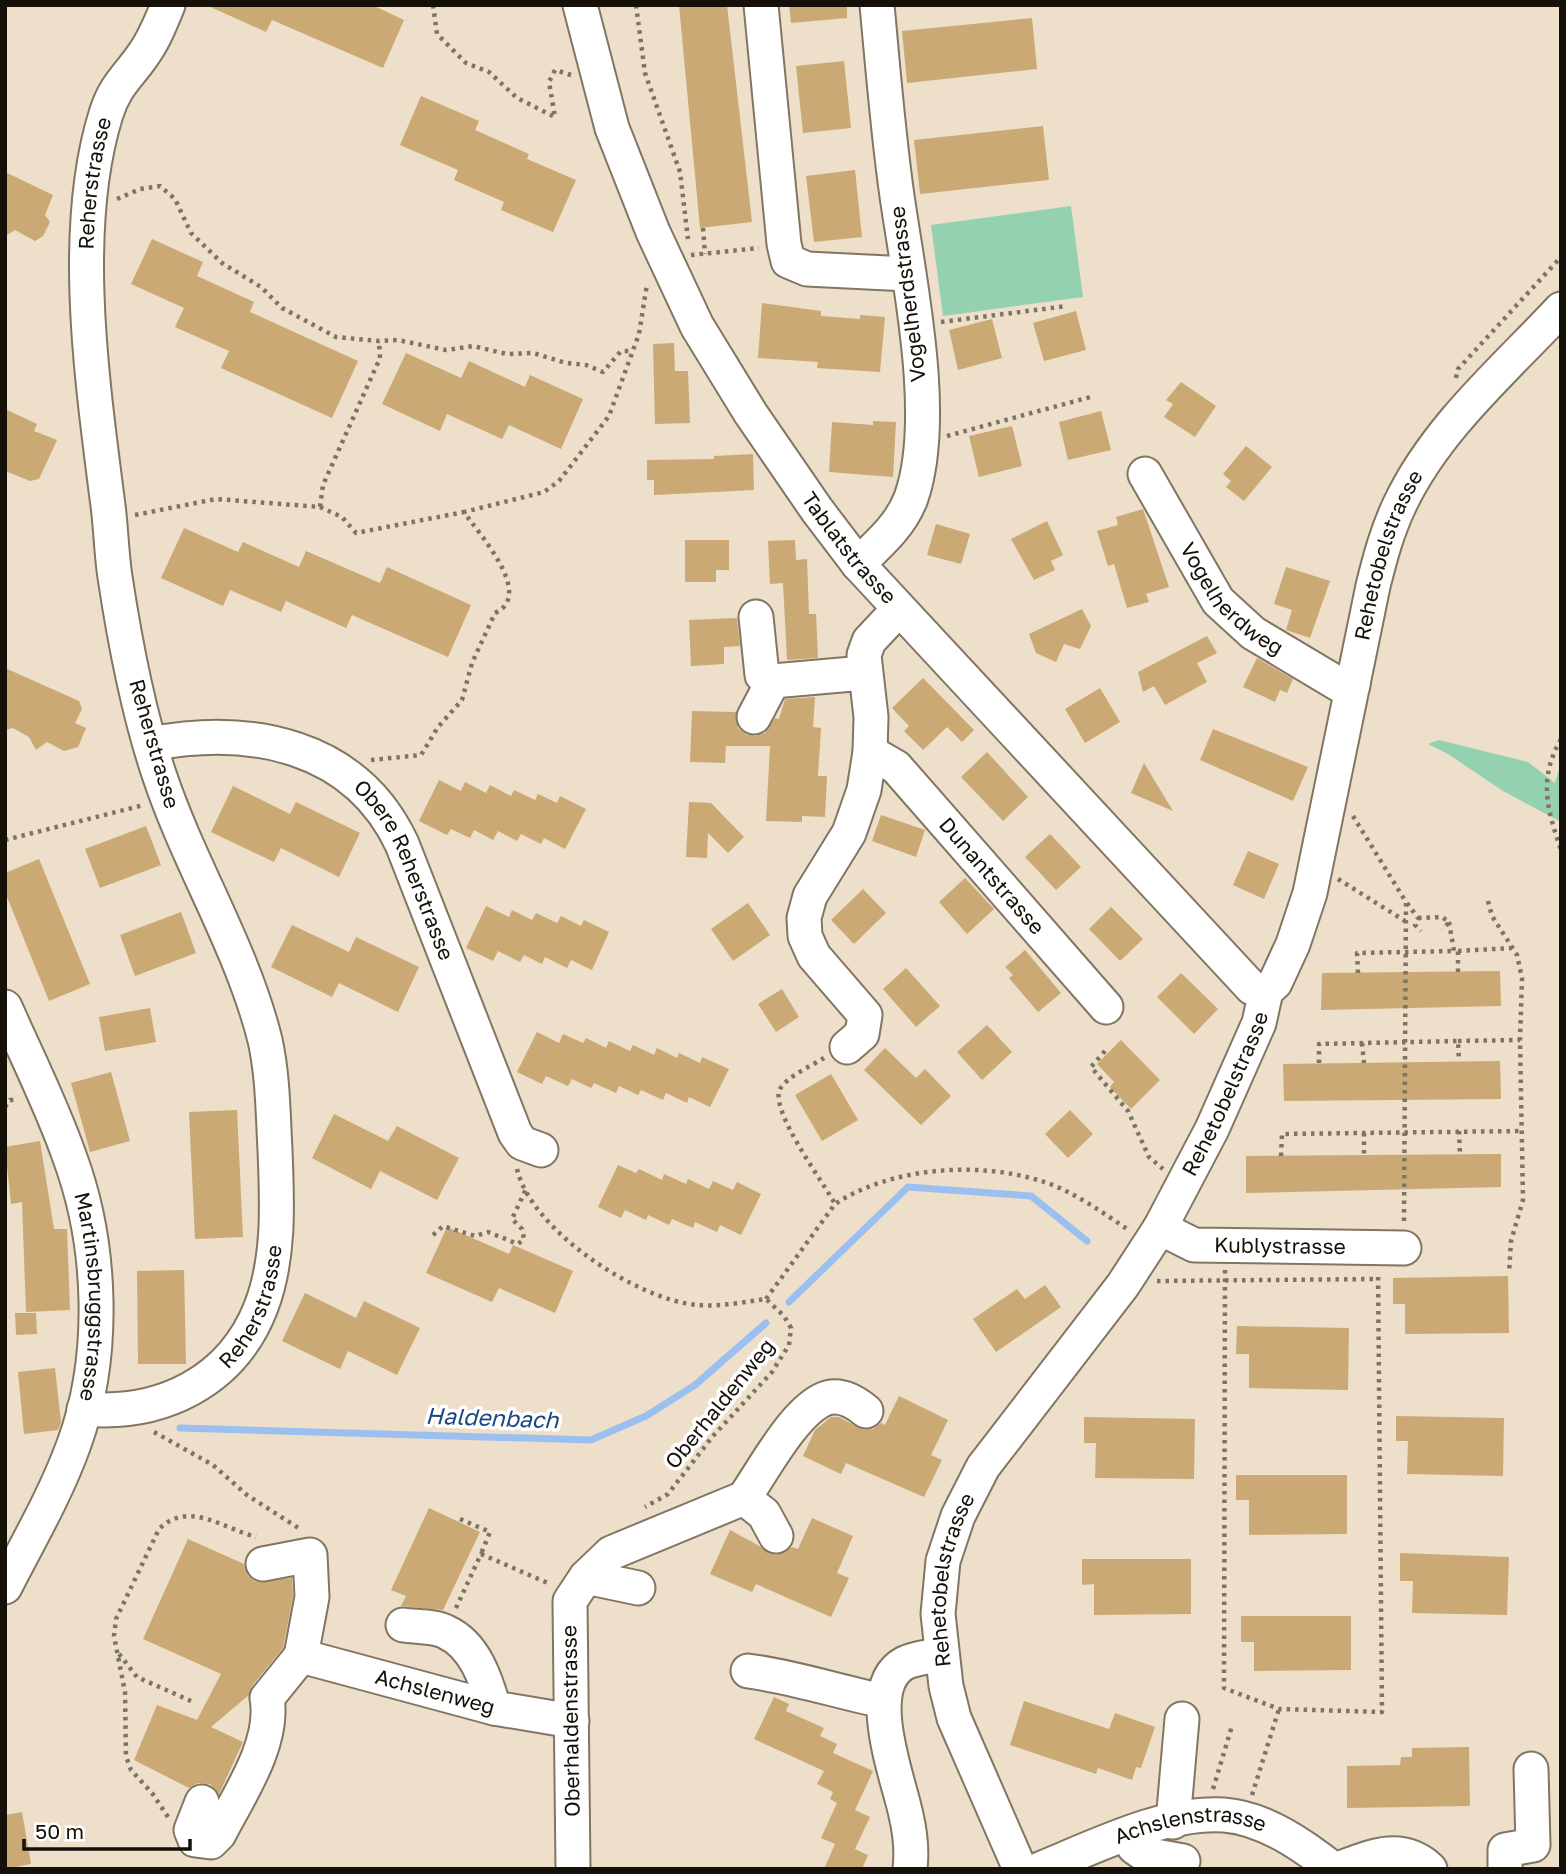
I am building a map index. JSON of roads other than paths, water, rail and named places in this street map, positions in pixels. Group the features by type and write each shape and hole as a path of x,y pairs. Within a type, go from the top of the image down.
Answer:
{"street":[{"name":"Reherstrasse","path":"84,1409 144,1407 184,1394 213,1376 238,1347 261,1306 275,1236 274,1137 265,1042 236,956 167,797 151,744 129,656 114,572 91,348 88,286 91,201 106,112 122,78 143,56 168,5"},
{"name":"Tablatstrasse","path":"580,5 599,84 622,154 679,258 697,326 751,414 817,510 858,564 1252,988 1266,991"},
{"path":"761,5 784,244 788,261 807,269 908,274"},
{"name":"Vogelherdstrasse","path":"858,564 901,518 913,489 923,443 916,325 877,5"},
{"name":"Rehetobelstrasse","path":"1020,1869 954,1718 941,1654 938,1614 943,1560 964,1504 983,1468 1123,1285 1145,1229 1212,1129 1259,1023 1266,991 1275,983 1287,958 1310,892 1370,598 1388,533 1421,466 1443,434 1561,309"},
{"name":"Vogelherdweg","path":"1145,474 1219,601 1253,633 1340,685 1353,685"},
{"path":"847,1048 862,1034 865,1015 814,956 805,936 804,918 810,896 849,833 864,790 870,752 871,717 864,655 869,641 900,609"},
{"path":"756,617 762,675 773,681 864,673"},
{"path":"754,717 773,681"},
{"name":"Obere Reherstrasse","path":"151,744 212,735 268,740 294,748 337,769 394,827 418,879 515,1133 522,1143 541,1150"},
{"name":"Dunantstrasse","path":"870,752 896,766 1106,1007"},
{"name":"Martinsbruggstrasse","path":"5,1007 37,1074 71,1160 93,1247 95,1339 84,1409 54,1493 8,1573"},
{"name":"Kublystrasse","path":"1145,1229 1194,1245 1225,1245 1387,1259"},
{"path":"776,1536 764,1514 744,1498 798,1420 822,1399 842,1397 854,1401 866,1412"},
{"name":"Oberhaldenstrasse","path":"573,1869 570,1601 586,1577 611,1553 744,1498"},
{"path":"183,1832 212,1842 215,1811 261,1749 270,1714 267,1698 301,1656 312,1598 310,1544 264,1552"},
{"path":"586,1577 638,1588"},
{"path":"403,1625 446,1631 474,1656 494,1708"},
{"path":"910,1869 907,1819 887,1740 884,1701 888,1681 903,1664 941,1654"},
{"name":"Achslenweg","path":"301,1656 494,1708 572,1721"},
{"path":"748,1671 806,1680 846,1694 884,1701"},
{"path":"1173,1822 1182,1719"},
{"path":"1505,1869 1505,1850 1533,1844 1531,1769"},
{"name":"Achslenstrasse","path":"1040,1869 1132,1847 1173,1822 1209,1814 1245,1820 1280,1834 1305,1847 1336,1869"},
{"path":"1132,1847 1144,1854 1182,1861"},
{"path":"1336,1869 1380,1855 1397,1854 1411,1855 1430,1869"}],"waterway":[{"name":"Haldenbach","path":"789,1302 908,1187 1031,1196 1087,1241"},
{"name":"Haldenbach","path":"180,1428 591,1440 646,1416 695,1385 766,1323"}]}
